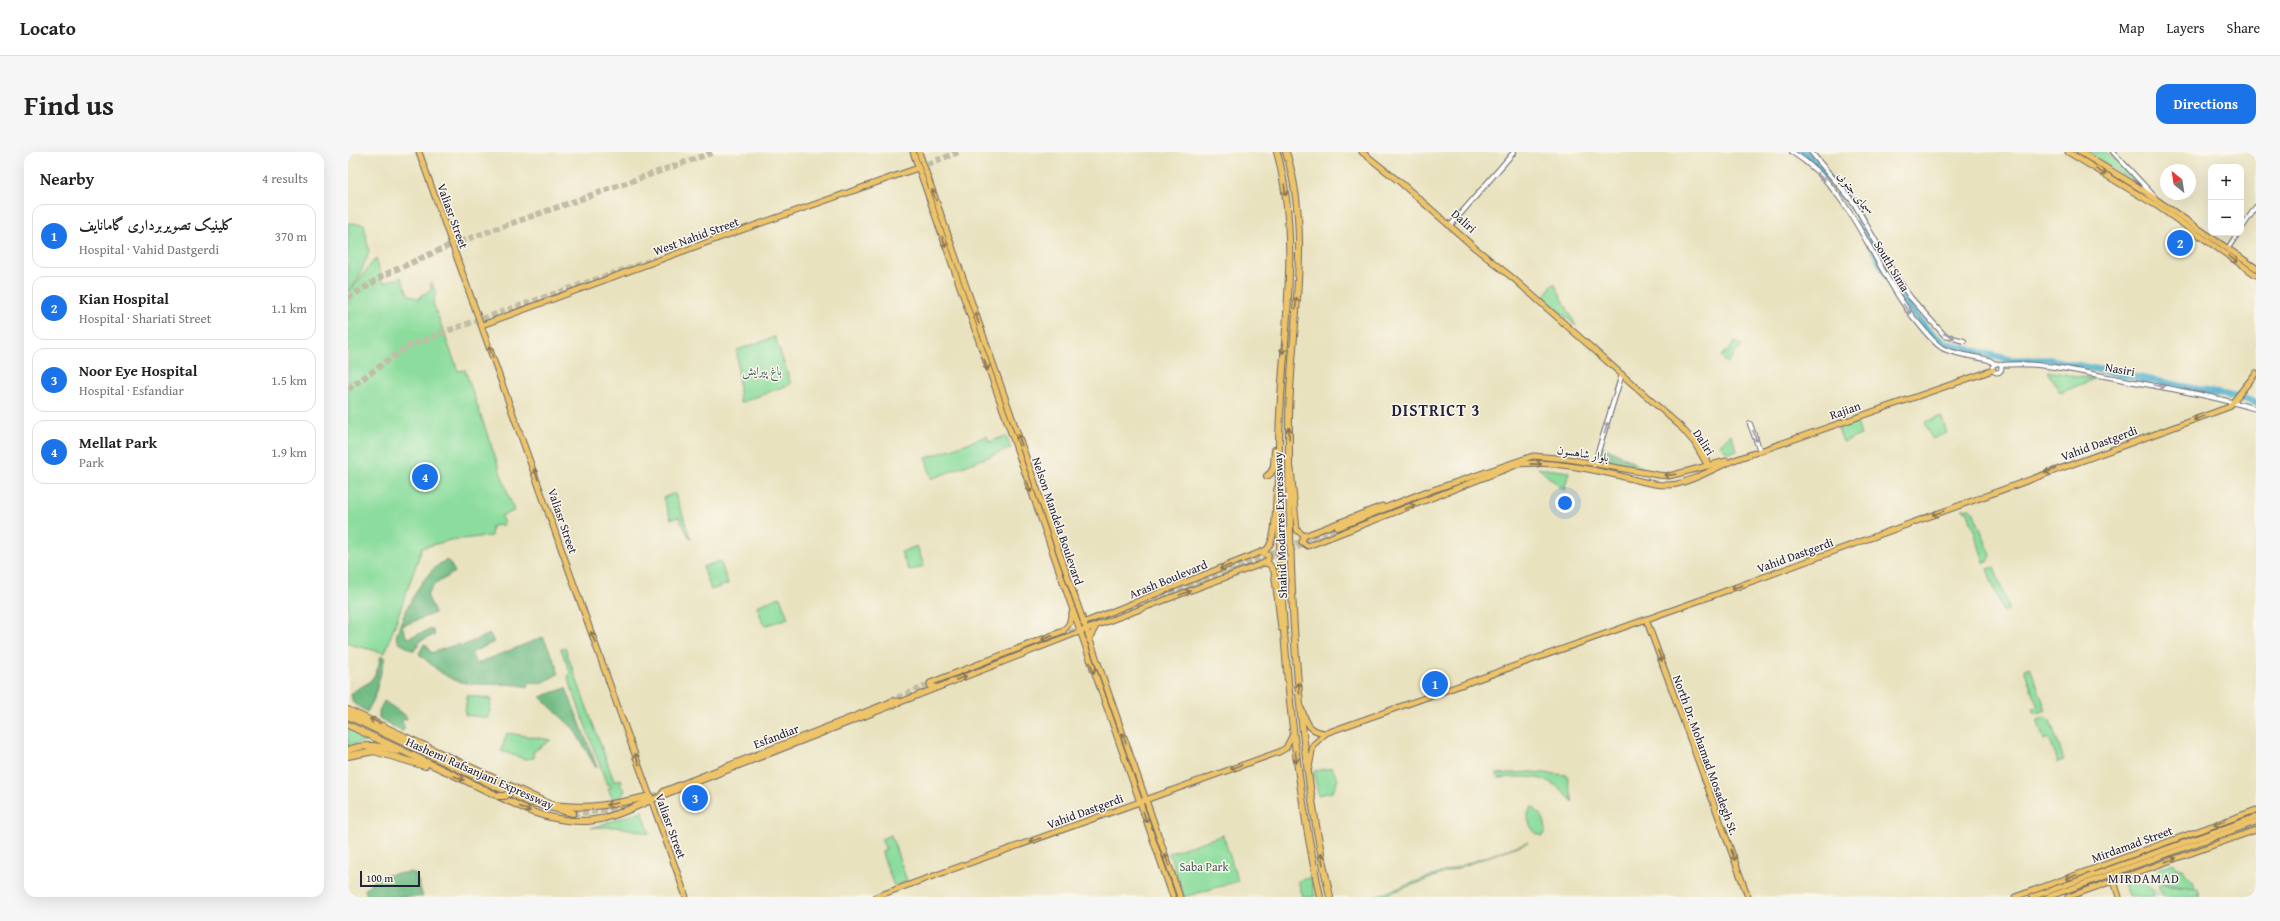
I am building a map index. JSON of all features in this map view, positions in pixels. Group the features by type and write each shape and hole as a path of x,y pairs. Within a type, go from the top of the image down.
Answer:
{"highway":[{"name":"Shahid Modarres Expressway","path":"1277,152 1286,192 1289,237 1278,479 1285,649 1293,734 1306,829 1320,897"},
{"name":"Shahid Modarres Expressway","path":"1286,152 1296,192 1299,237 1289,394 1290,544 1301,710 1308,771 1330,897"},
{"path":"1267,476 1272,474 1279,432"},
{"path":"1338,529 1426,492"},
{"name":"Hashemi Rafsanjani Expressway","path":"348,710 537,800 559,806 612,804 651,798"},
{"path":"348,716 529,802 573,813"},
{"name":"Hashemi Rafsanjani Expressway","path":"348,725 436,768 532,812 570,822 607,817 651,798"},
{"path":"348,750 358,746 377,745 406,753"},
{"path":"348,756 374,751 436,768"},
{"path":"497,796 505,796 509,793 509,789 504,784"}],"main road":[{"name":"Valiasr Street","path":"419,152 686,897"},
{"name":"Nelson Mandela Boulevard","path":"913,152 1072,612 1173,897"},
{"name":"Nelson Mandela Boulevard","path":"919,152 1180,897"},
{"name":"Daliri","path":"1362,152 1451,225 1622,374 1683,425 1704,452 1707,471"},
{"path":"2068,152 2157,206 2256,275"},
{"path":"2080,152 2158,201 2256,268"},
{"name":"West Nahid Street","path":"482,325 719,238 918,168"},
{"name":"Rajian","path":"1707,471 1760,450 1993,367"},
{"name":"Vahid Dastgerdi","path":"1308,771 1313,745 1326,733 1646,619 2223,409 2236,399 2256,373"},
{"name":"بلوار شاهسون","path":"1459,485 1518,459 1533,456 1669,476 1707,471"},
{"path":"1289,458 1293,482 1295,522 1297,530 1304,536"},
{"path":"1552,465 1555,463 1554,458"},
{"name":"بلوار شاهسون","path":"1459,485 1519,464 1552,465 1593,470 1657,484 1676,484 1707,471"},
{"path":"1261,553 1271,546 1273,541 1274,505 1278,479"},
{"path":"1304,536 1426,492 1459,485"},
{"path":"1304,536 1302,542 1308,546 1386,517 1459,485"},
{"path":"1338,529 1386,517"},
{"name":"Arash Boulevard","path":"1083,623 1261,553"},
{"path":"1261,553 1266,553 1268,555 1268,560 1264,563 1269,564 1274,571 1285,649"},
{"name":"Arash Boulevard","path":"1104,622 1264,563"},
{"name":"Arash Boulevard","path":"1079,632 1160,599"},
{"path":"938,687 930,686 930,683 1063,631 1069,624 1072,612"},
{"name":"North Dr. Mohamad Mosadegh St.","path":"1646,619 1748,897"},
{"path":"1089,640 1096,626"},
{"name":"Esfandiar","path":"651,798 660,796 1079,632"},
{"path":"1301,710 1311,730 1326,733"},
{"name":"Vahid Dastgerdi","path":"875,897 1279,752 1286,748 1293,734"},
{"name":"Mirdamad Street","path":"2015,897 2256,810"},
{"path":"2032,897 2256,817"},
{"path":"2048,897 2256,822"},
{"path":"2068,897 2256,830"},
{"path":"2198,831 2211,833"},
{"path":"2114,881 2119,897"}],"street":[{"path":"1451,225 1514,152"},
{"name":"South Sima","path":"1792,152 1811,166 1850,211 1889,283 1928,335 1943,348 1993,367 2001,365"},
{"name":"سیمای جنوبی","path":"1811,152 1854,203 1896,277 1936,327 1946,337 1964,341"},
{"path":"2113,152 2158,201"},
{"path":"2244,225 2256,207"},
{"path":"2228,248 2236,236"},
{"name":"Nasiri","path":"2001,365 2014,364 2048,366 2236,399 2256,409"},
{"path":"1993,367 1995,372 1999,372 2001,365"},
{"path":"1594,465 1622,374"},
{"path":"1750,424 1760,450"}],"green space":[{"path":"2086,152 2107,152 2124,167 2137,184"},
{"path":"348,223 364,224 369,252 358,279 348,292"},
{"path":"376,258 383,283 401,277 408,294 419,299 423,294 431,291 431,282 436,292 433,303 458,371 465,370 514,511 501,516 504,525 492,526 491,536 450,540 422,548 385,653 348,644 348,294"},
{"path":"1554,283 1576,326 1543,297"},
{"name":"باغ پیرایش","path":"775,337 791,384 740,403 737,350"},
{"path":"1735,342 1742,346 1727,363 1721,357"},
{"path":"2048,371 2094,379 2060,393"},
{"path":"1941,416 1947,433 1932,439 1925,422"},
{"path":"1857,422 1861,435 1843,442 1838,428"},
{"path":"1731,434 1737,450 1728,453 1720,444"},
{"path":"987,436 989,442 1006,436 1011,448 931,479 926,458"},
{"path":"1602,446 1646,469 1644,472 1605,464 1601,456"},
{"path":"1538,468 1569,472 1564,490"},
{"path":"675,493 691,539 679,517 671,519 663,498"},
{"path":"1970,508 1973,511 1991,555 1988,562 1984,562 1968,512 1962,509"},
{"path":"917,546 924,566 912,570 908,569 901,552"},
{"path":"448,560 455,572 434,585 427,595 435,613 402,626 407,638 432,629 435,635 421,640 414,651 399,643 396,637 403,617 423,581 439,564"},
{"path":"720,561 728,584 711,590 703,567"},
{"path":"1994,567 2009,609 2003,612 1987,569"},
{"path":"780,597 788,618 767,625 763,624 757,606"},
{"path":"490,634 494,642 471,653 476,664 543,637 557,666 558,674 542,683 530,682 527,687 507,684 467,683 457,681 444,675 419,654 424,644 427,645 431,653 458,644 462,646"},
{"path":"565,648 614,781 621,779 623,782 620,785 625,790 619,798 613,799 608,789 611,787 610,784 607,785 568,678 570,672 561,649"},
{"path":"381,656 385,657 374,699 367,712 353,703 351,695 373,678"},
{"path":"2030,667 2046,710 2035,714 2033,709 2038,707 2024,669"},
{"path":"566,688 597,767 596,768 574,729 540,697"},
{"path":"467,695 491,699 489,718 465,715"},
{"path":"384,701 406,716 407,719 402,720 405,728 402,732 379,718 379,711"},
{"path":"2045,717 2050,720 2064,760 2058,762 2049,738 2044,740 2037,720"},
{"path":"348,728 372,741 348,746"},
{"path":"507,733 551,740 533,752 534,758 525,759 501,751"},
{"path":"1332,768 1338,780 1332,792 1318,795 1314,771"},
{"path":"1532,772 1567,775 1573,803 1558,787 1549,782 1531,777 1499,778 1495,774"},
{"path":"1532,807 1544,820 1546,828 1543,836 1535,832 1528,819 1529,811"},
{"path":"642,811 650,834 620,828 591,828"},
{"path":"891,835 907,881 894,886 883,856 882,851 886,849 881,839"},
{"name":"Saba Park","path":"1223,835 1238,881 1184,897 1169,853"},
{"path":"1528,842 1380,897 1373,897"},
{"path":"2174,863 2175,867 2183,868 2195,888 2171,885 2160,880 2157,874 2159,868"},
{"path":"411,872 416,875 423,897 367,896 365,889 378,876"},
{"path":"1311,877 1315,897 1303,897 1298,881"},
{"path":"2139,878 2152,888 2155,897 2128,897 2124,884"},
{"path":"2163,883 2170,886 2198,889 2200,897 2163,897 2158,885"}],"waterway":[{"path":"1802,152 1807,154 1854,208 1880,263 1908,306 1928,331 1941,341 1957,347 2011,360 2051,360 2245,399 2256,403"},
{"path":"2155,889 2159,897"}],"tunnel":[{"path":"348,298 386,274 453,244 714,152"},
{"path":"919,167 959,152"},
{"path":"348,389 407,347 444,332 655,259"},
{"path":"1036,646 1338,527"},
{"path":"1178,593 1338,532"},
{"path":"889,701 934,683"},
{"path":"573,813 585,813 620,807 664,792"}],"place":[{"name":"Kian Hospital","path":"2180,243"},
{"name":"Mellat Park","path":"425,477"},
{"name":"کلینیک تصویربرداری گامانایف","path":"1435,684"},
{"name":"Noor Eye Hospital","path":"695,798"}],"district":[{"name":"DISTRICT 3","path":"1436,410"},
{"name":"MIRDAMAD","path":"2144,878"}]}
